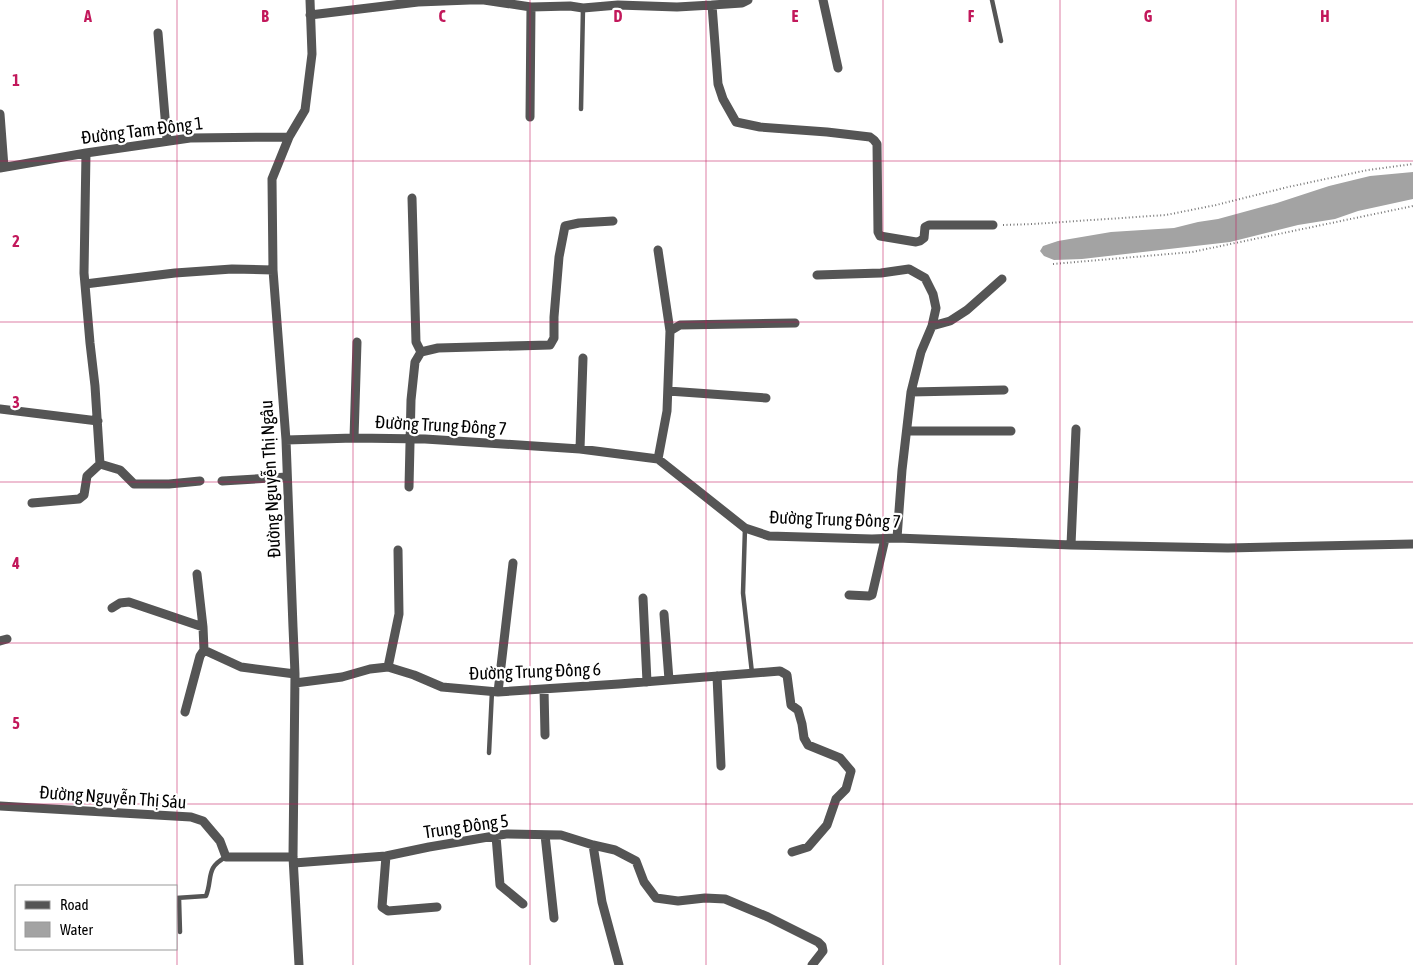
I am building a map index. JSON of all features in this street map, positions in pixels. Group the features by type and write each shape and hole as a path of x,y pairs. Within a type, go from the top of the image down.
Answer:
{"street":[{"name":"Đường Nguyễn Thị Ngâu","path":"299,965 293,860 295,678 286,440 273,270 272,179 289,137 305,110 312,54 310,0"},
{"path":"310,14 418,2 484,0 531,7 569,3 583,8 695,3 712,5 742,3 748,0"},
{"path":"823,0 838,68"},
{"path":"712,5 718,84 723,100 736,122 760,127 827,132 870,138 877,144 878,232 880,236 916,242 924,238 925,227 929,224 993,224"},
{"path":"530,118 531,7"},
{"path":"158,33 167,141"},
{"path":"0,114 2,167"},
{"name":"Đường Tam Đông 1","path":"2,167 190,138 289,137"},
{"path":"32,504 79,499 84,495 87,476 100,464 98,421 84,272 86,153"},
{"path":"412,198 416,342 421,352"},
{"path":"409,487 411,400 415,362 421,352 438,348 550,345 554,338 559,257 565,226 578,223 613,221"},
{"path":"658,250 670,331 667,411 658,460"},
{"path":"85,284 175,273 232,269 273,270"},
{"path":"817,275 881,273 908,269 925,278 933,294 936,308 932,326 920,352 911,392 902,470 897,538"},
{"path":"932,326 950,321 1002,279"},
{"path":"670,331 680,324 795,323"},
{"path":"354,438 357,342"},
{"path":"580,449 583,358"},
{"path":"911,392 1004,390"},
{"path":"668,391 766,398"},
{"path":"0,409 98,421"},
{"path":"1071,544 1076,428"},
{"path":"906,431 1011,431"},
{"name":"Đường Trung Đông 7","path":"286,440 411,439 580,449 658,460 745,528 769,536 1228,548 1413,544"},
{"path":"100,464 120,470 134,484 169,484 200,481"},
{"path":"222,481 287,476"},
{"path":"849,595 872,595 884,539"},
{"path":"388,667 399,614 398,550"},
{"path":"495,691 513,563"},
{"path":"185,712 200,656 204,650 197,574"},
{"path":"643,598 647,682"},
{"path":"112,608 129,602 203,627"},
{"path":"664,614 669,680"},
{"name":"Đường Trung Đông 6","path":"204,650 241,667 295,678 342,677 370,669 388,667 414,674 442,687 495,691 647,682 780,671 787,675 791,705 798,710 804,738 808,745 840,758 851,772 846,789 836,799 827,825 808,847 792,852"},
{"path":"716,676 721,766"},
{"path":"544,689 545,735"},
{"name":"Đường Nguyễn Thị Sáu","path":"0,806 192,817 203,822 209,828 220,841 226,857"},
{"name":"Trung Đông 5","path":"293,860 386,856 506,834 562,835 593,846 615,850 636,861 644,882 656,898 678,901 705,898 725,899 768,917 818,942 822,946 823,951 812,965"},
{"path":"545,835 554,918"},
{"path":"496,836 500,885 523,904"},
{"path":"593,846 602,902 619,965"},
{"path":"386,856 382,907 388,911 436,907"},
{"path":"226,857 293,860"}],"lane":[{"path":"992,0 1001,41"},
{"path":"582,109 583,8"},
{"path":"745,528 743,593 752,674"},
{"path":"489,753 495,691"},
{"path":"180,932 178,898 206,896 210,873 216,862 226,857"}],"path":[{"path":"993,224 1033,224 1166,215 1216,205 1288,186 1413,164"},
{"path":"1054,264 1192,252 1413,206"}],"water":[{"path":"1413,172 1413,199 1358,211 1335,219 1298,225 1230,242 1082,259 1054,260 1044,256 1040,251 1043,246 1058,241 1111,232 1174,228 1218,219 1329,186 1370,176"}]}
